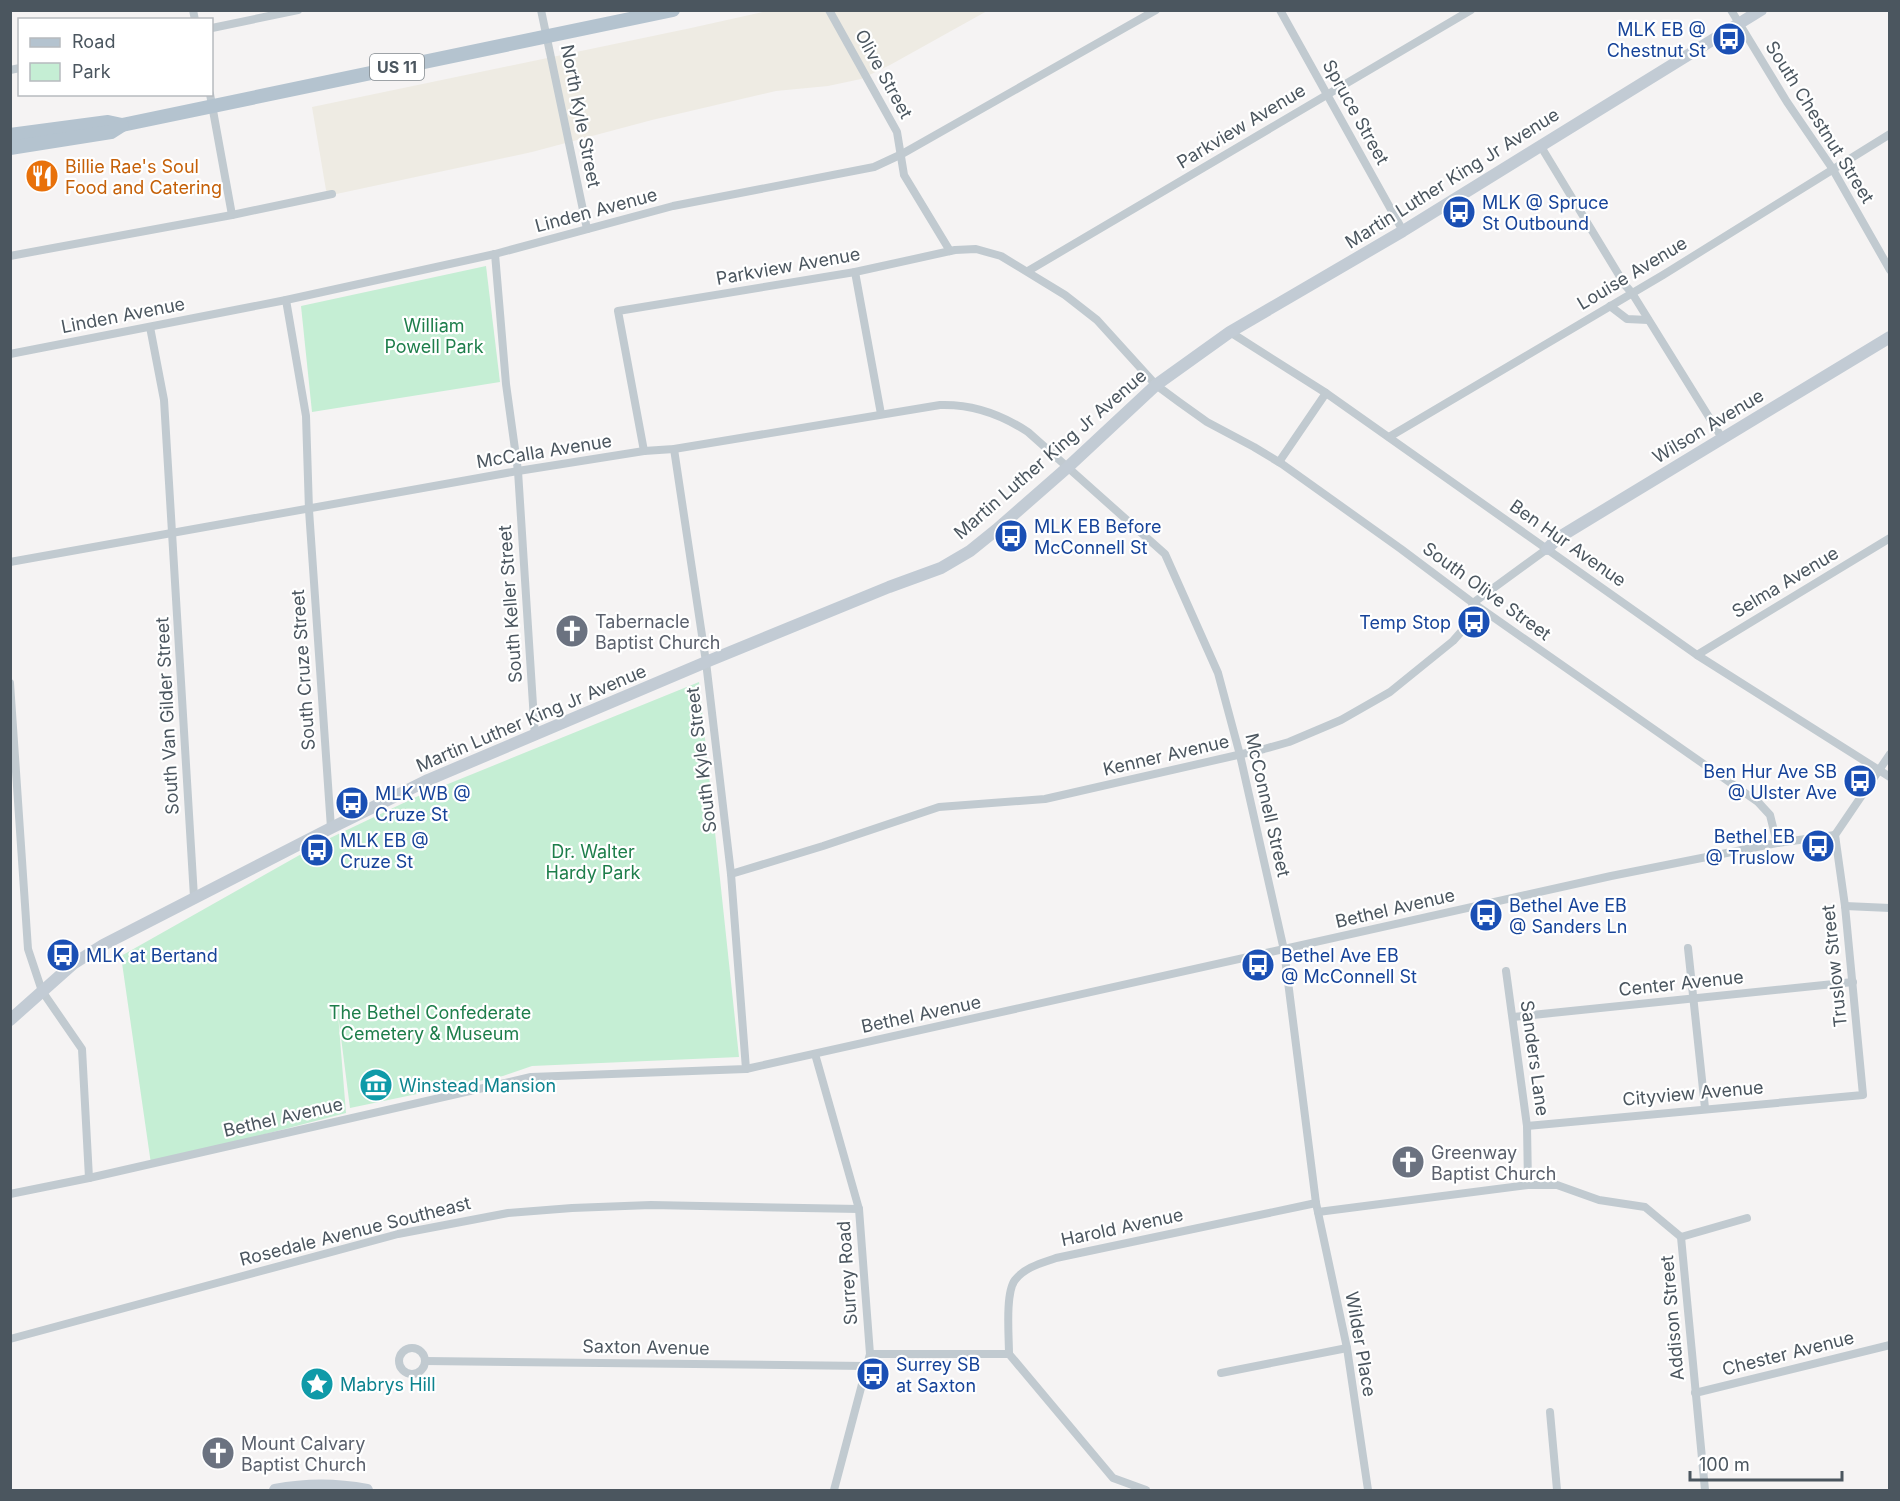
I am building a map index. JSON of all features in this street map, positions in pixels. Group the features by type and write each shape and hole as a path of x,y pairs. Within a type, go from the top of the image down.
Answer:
{"main road":[{"name":"US 11","path":"10,135 108,122 122,125 211,100 673,10"},
{"name":"Martin Luther King Jr Avenue","path":"10,1020 73,964 103,945 428,780 706,662 941,568 970,551 1068,467 1156,385 1230,332 1402,231 1761,10"},
{"path":"10,148 111,132 122,125"},
{"name":"Wilson Avenue","path":"1547,549 1558,538 1890,337"},
{"path":"275,1491 300,1485 344,1486 367,1491"}],"street":[{"path":"213,28 298,10"},
{"name":"North Kyle Street","path":"541,10 587,229"},
{"name":"Olive Street","path":"829,10 897,132 904,175 950,251"},
{"name":"Linden Avenue","path":"10,354 286,300 495,254 673,206 881,164 1156,10"},
{"name":"Spruce Street","path":"1280,10 1402,231"},
{"name":"Parkview Avenue","path":"1028,271 1471,10"},
{"name":"South Chestnut Street","path":"1731,10 1787,102 1832,168 1890,270"},
{"path":"211,100 232,215"},
{"name":"Louise Avenue","path":"1389,437 1632,293 1890,134"},
{"path":"1540,145 1624,285 1632,293 1722,438"},
{"path":"10,256 332,194"},
{"name":"Parkview Avenue","path":"644,451 618,311 855,272 966,248 988,251 1028,271 1065,295 1097,320 1156,385"},
{"name":"South Keller Street","path":"495,254 506,384 518,471 535,736"},
{"path":"855,272 881,414"},
{"name":"South Cruze Street","path":"286,300 306,416 309,510 330,828"},
{"path":"1610,306 1627,319 1648,320"},
{"name":"South Van Gilder Street","path":"150,327 164,400 194,897"},
{"name":"Ben Hur Avenue","path":"1230,332 1326,393 1697,655 1890,777"},
{"name":"South Olive Street","path":"1156,385 1207,422 1279,462 1473,603 1758,802 1770,815 1777,843"},
{"path":"1279,462 1326,393"},
{"name":"McCalla Avenue","path":"10,562 518,471 644,451 674,449 881,414 950,405 998,414 1028,432 1068,467"},
{"name":"South Kyle Street","path":"674,449 706,662 731,874 746,1069"},
{"name":"McConnell Street","path":"1068,467 1165,554 1218,673 1240,755 1284,950 1317,1208"},
{"name":"Selma Avenue","path":"1697,655 1890,538"},
{"path":"1473,603 1547,549"},
{"name":"Kenner Avenue","path":"731,874 939,807 1045,799 1240,755 1315,732 1363,709 1390,692 1453,641 1468,624 1473,603"},
{"path":"10,683 28,949 42,991 82,1049 89,1178"},
{"path":"1835,835 1890,754"},
{"name":"Bethel Avenue","path":"10,1194 531,1077 746,1069 1611,876 1777,843 1835,835"},
{"name":"Truslow Street","path":"1835,835 1845,906 1863,1095"},
{"path":"1845,906 1890,908"},
{"path":"1688,948 1705,1108"},
{"name":"Sanders Lane","path":"1506,971 1527,1126 1528,1185"},
{"name":"Center Avenue","path":"1513,1017 1853,982"},
{"name":"Surrey Road","path":"815,1054 859,1209 870,1354 834,1491"},
{"name":"Cityview Avenue","path":"1527,1126 1863,1095"},
{"name":"Addison Street","path":"1317,1208 1528,1185 1557,1185 1599,1200 1645,1207 1681,1237 1705,1491"},
{"name":"Rosedale Avenue Southeast","path":"10,1339 398,1234 508,1213 651,1205 859,1209"},
{"name":"Wilder Place","path":"1317,1208 1347,1348 1368,1491"},
{"name":"Harold Avenue","path":"1009,1354 1010,1294 1013,1281 1022,1272 1036,1264 1056,1258 1317,1208"},
{"path":"1681,1237 1747,1218"},
{"name":"Chester Avenue","path":"1695,1393 1890,1344"},
{"path":"1221,1373 1347,1348"},
{"path":"870,1354 1009,1354 1113,1479 1146,1491"},
{"name":"Saxton Avenue","path":"425,1361 866,1366"},
{"path":"1550,1412 1557,1491"}],"shaded area":[{"path":"767,11 987,11 861,79 828,86 776,91 652,120 532,152 327,196 312,107"}],"green space":[{"name":"William Powell Park","path":"486,266 500,382 312,412 301,306"},
{"path":"699,682 739,1057 532,1066 503,1076 350,1108 338,1014 346,1113 151,1164 121,956 328,839 416,797"}],"place":[{"name":"MLK EB @ Chestnut St","path":"1729,39"},
{"name":"Billie Rae's Soul Food and Catering","path":"42,176"},
{"name":"MLK @ Spruce St Outbound","path":"1459,212"},
{"name":"MLK EB Before McConnell St","path":"1011,536"},
{"name":"Temp Stop","path":"1474,622"},
{"name":"Tabernacle Baptist Church","path":"572,631"},
{"name":"Ben Hur Ave SB @ Ulster Ave","path":"1860,781"},
{"name":"MLK WB @ Cruze St","path":"352,803"},
{"name":"Bethel EB @ Truslow","path":"1818,846"},
{"name":"MLK EB @ Cruze St","path":"317,850"},
{"name":"Bethel Ave EB @ Sanders Ln","path":"1486,915"},
{"name":"MLK at Bertand","path":"63,955"},
{"name":"Bethel Ave EB @ McConnell St","path":"1258,965"},
{"name":"Winstead Mansion","path":"376,1085"},
{"name":"Greenway Baptist Church","path":"1408,1162"},
{"name":"Surrey SB at Saxton","path":"873,1374"},
{"name":"Mabrys Hill","path":"317,1384"},
{"name":"Mount Calvary Baptist Church","path":"218,1453"}],"park label":[{"name":"Dr. Walter Hardy Park","path":"593,861"},
{"name":"The Bethel Confederate Cemetery & Museum","path":"430,1022"}]}
